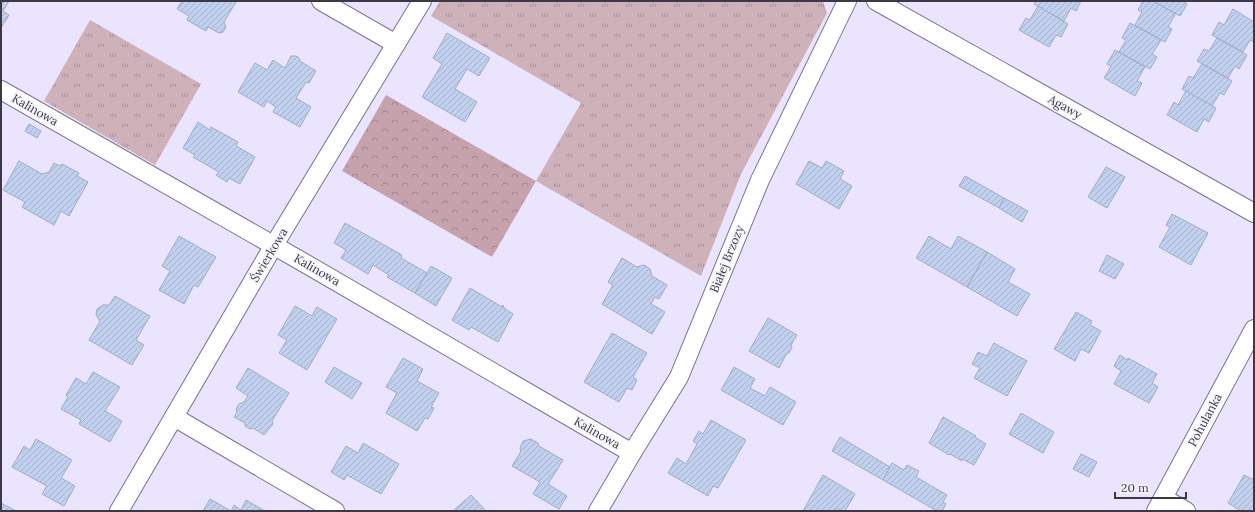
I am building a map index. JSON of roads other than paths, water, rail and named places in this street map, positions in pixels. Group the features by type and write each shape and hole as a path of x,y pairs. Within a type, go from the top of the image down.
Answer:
{"street":[{"path":"321,1 396,44"},
{"name":"Świerkowa","path":"119,511 274,245 422,1"},
{"name":"Białej Brzozy","path":"598,511 679,378 760,180 847,1"},
{"name":"Agawy","path":"876,1 1254,213"},
{"name":"Kalinowa","path":"1,90 274,245 632,453"},
{"name":"Pohulanka","path":"1160,505 1254,329"},
{"path":"174,417 335,511"},
{"path":"1160,505 1186,511"}]}
